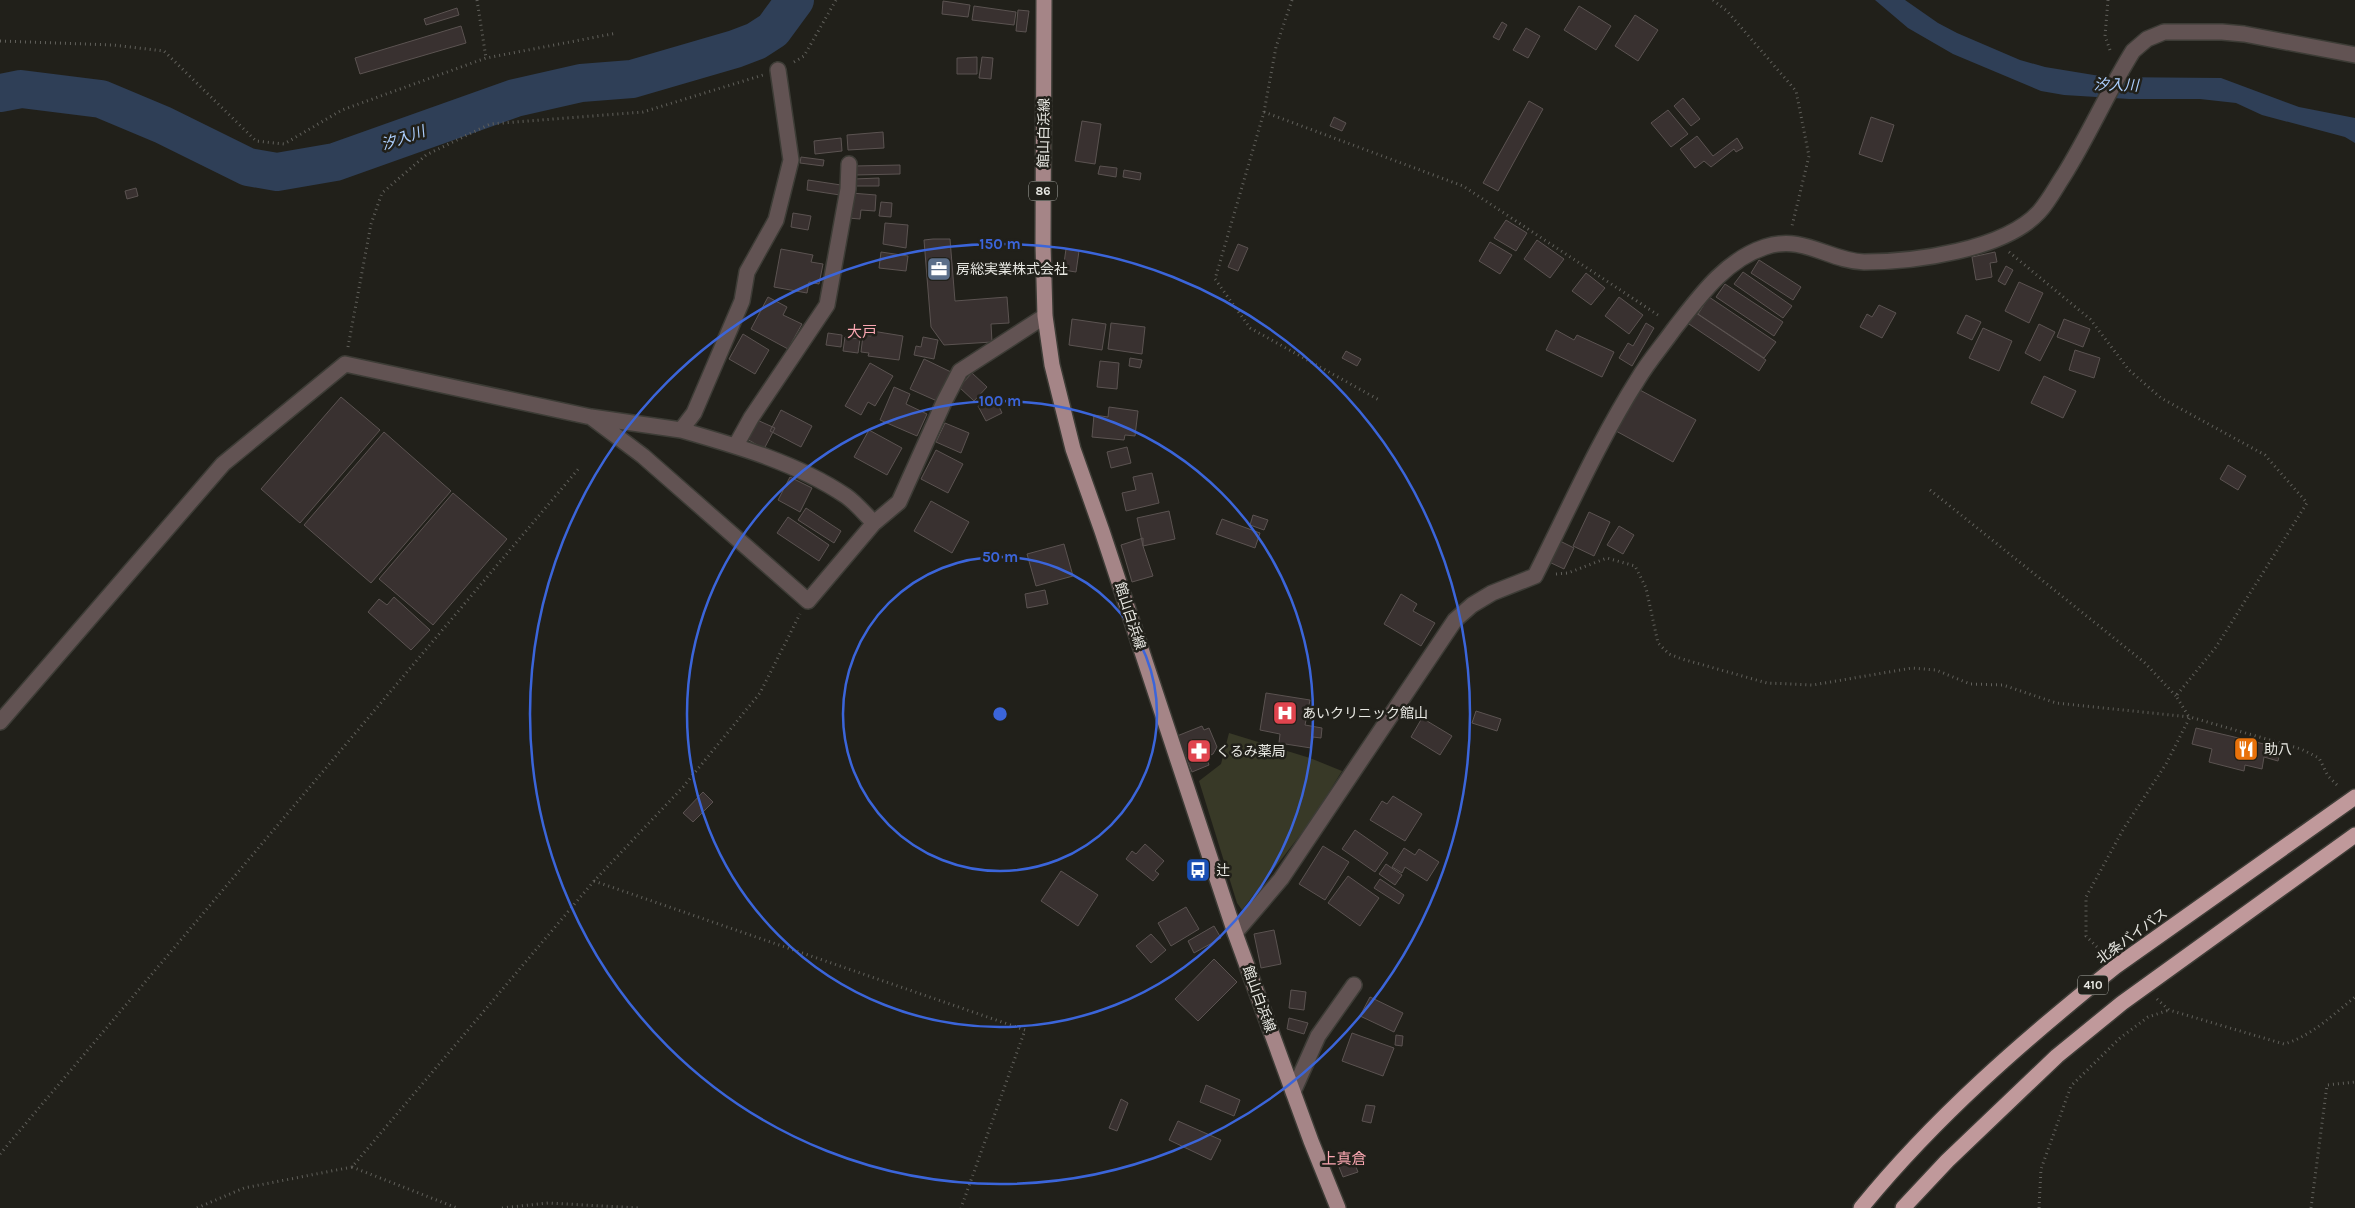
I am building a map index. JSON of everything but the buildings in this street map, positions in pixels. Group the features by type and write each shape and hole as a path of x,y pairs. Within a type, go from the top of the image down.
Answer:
{"highway":[{"name":"北条バイパス","path":"1861,1208 1954,1106 2018,1047 2115,966 2353,798"},
{"name":"410","path":"1903,1208 1947,1161 2057,1056 2122,1003 2146,988 2355,835"}],"main road":[{"name":"館山白浜線","path":"1044,0 1044,316 1052,365 1073,449 1235,933 1338,1208"}],"street":[{"path":"1235,933 1281,879 1454,620 1472,605 1492,593 1535,576 1609,428 1638,378 1676,326 1714,280 1736,262 1764,247 1789,242 1861,262 1918,259 1962,250 1993,240 2030,221 2048,202 2073,161 2122,68 2133,51 2147,39 2164,32 2244,34 2355,55"},
{"path":"681,430 694,413 742,301 747,272 776,220 791,160 778,70"},
{"path":"736,445 751,418 827,305 848,189 849,164"},
{"path":"591,417 643,456 808,601 874,523 899,502 960,371 1044,316"},
{"path":"0,722 223,464 345,364 591,417 681,430 736,445 814,477 848,497 874,523"},
{"path":"1293,1092 1318,1036 1354,985"}],"path":[{"path":"477,0 486,58"},
{"path":"345,364 371,224 382,193 426,155 490,124 643,112 778,70 804,56 836,0"},
{"path":"1292,0 1276,47 1264,112 1215,279 1250,328 1381,401"},
{"path":"1713,0 1727,11 1796,91 1809,156 1794,211 1789,242"},
{"path":"2108,0 2105,36 2108,46 2122,68"},
{"path":"0,41 113,45 164,51 256,140 284,144 342,110 486,58 617,33"},
{"path":"1264,112 1462,186 1676,326"},
{"path":"1993,240 2090,320 2129,370 2162,398 2265,455 2307,503 2216,647 2176,696"},
{"path":"0,1154 580,467"},
{"path":"1930,490 2145,662 2176,696 2190,717"},
{"path":"1535,576 1568,573 1607,558 1635,566 1646,588 1658,644 1669,654 1767,683 1812,685 1912,668 1936,670 1970,684 2003,685 2056,704 2190,717 2301,749 2319,758 2328,776 2353,798"},
{"path":"352,1167 594,881 683,787 760,693 789,633 808,601"},
{"path":"2115,966 2086,936 2086,897 2124,828 2166,764 2190,717"},
{"path":"594,881 1025,1030 960,1208"},
{"path":"2146,988 2169,1010 2284,1044 2295,1041 2332,1016 2355,997"},
{"path":"2039,1208 2041,1169 2071,1086 2120,1038 2148,1017 2169,1010"},
{"path":"2312,1208 2326,1085 2355,1082"},
{"path":"197,1208 244,1188 352,1167 457,1208"},
{"path":"502,1208 548,1203 639,1208"}],"green space":[{"path":"1229,733 1310,758 1342,771 1311,821 1242,910 1237,903 1199,781 1221,764"}],"water":[{"path":"1875,0 1905,0 1938,23 1957,33 2020,60 2045,67 2106,77 2221,78 2299,107 2355,118 2355,143 2345,137 2262,115 2236,103 2200,99 2129,99 2064,95 2041,91 1953,54 1908,28"}],"waterway":[{"name":"汐入川","path":"0,93 21,89 101,99 163,125 248,167 277,172 335,162 515,98 581,83 632,79 735,49 756,41 773,30 795,0"}],"place":[{"name":"房総実業株式会社","path":"939,269"},
{"name":"あいクリニック館山","path":"1285,713"},
{"name":"助八","path":"2246,749"},
{"name":"くるみ薬局","path":"1199,751"},
{"name":"辻","path":"1198,870"}],"district":[{"name":"大戸","path":"862,332"},
{"name":"上真倉","path":"1344,1159"}]}
